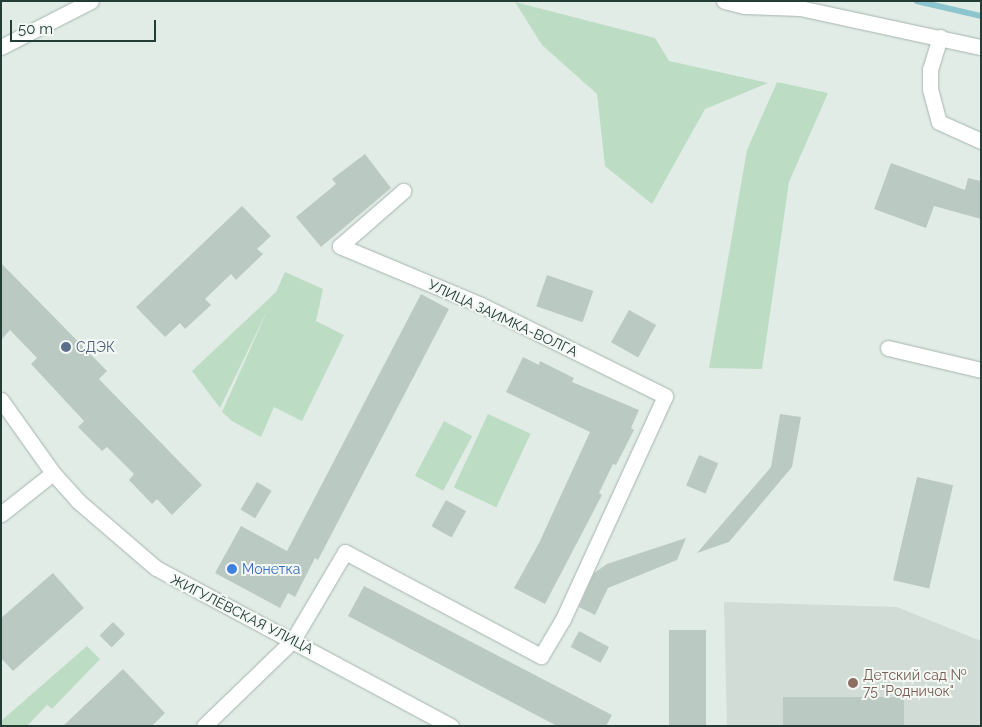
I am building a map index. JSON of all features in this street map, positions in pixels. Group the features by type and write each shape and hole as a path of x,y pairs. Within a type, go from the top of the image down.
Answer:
{"street":[{"path":"1,47 91,1"},
{"path":"724,1 800,8 981,47"},
{"path":"940,37 930,69 930,89 939,122 981,140"},
{"name":"УЛИЦА ЗАИМКА-ВОЛГА","path":"293,640 345,552 542,656 563,619 665,396 481,306 340,246 403,190"},
{"path":"888,348 981,370"},
{"name":"ЖИГУЛЁВСКАЯ УЛИЦА","path":"1,400 53,473 106,528 156,568 238,615 293,640 451,726"},
{"path":"1,514 53,473"},
{"path":"204,726 293,640"}],"shaded area":[{"name":"Детский сад № 75 \"Родничок\"","path":"724,602 897,607 981,641 981,726 727,726"}],"green space":[{"path":"515,2 655,38 669,61 768,83 705,109 652,204 605,166 597,94 542,45"},
{"path":"777,82 828,93 789,182 762,369 709,368 747,150"},
{"path":"285,272 323,289 316,321 344,335 302,421 274,407 261,437 232,421 222,412 269,307 220,408 192,371 276,292"},
{"path":"488,414 531,434 496,507 454,487"},
{"path":"444,421 472,436 443,491 415,476"},
{"path":"87,646 100,659 52,709 47,705 27,726 1,726 1,721"}],"building":[{"path":"365,154 391,188 321,247 296,217 336,184 332,179"},
{"path":"891,163 965,190 968,178 981,181 981,219 934,206 926,228 874,209"},
{"path":"242,206 271,236 257,249 263,254 236,280 231,274 205,299 211,305 185,329 180,323 165,337 136,307"},
{"path":"1,263 107,371 99,379 202,485 172,515 157,499 152,504 129,480 134,474 107,447 102,451 78,427 84,421 31,364 37,358 10,330 1,340"},
{"path":"547,275 593,291 583,322 536,306"},
{"path":"421,294 449,309 318,560 315,558 295,597 288,593 280,608 215,573 241,526 287,551"},
{"path":"629,310 656,325 638,357 611,342"},
{"path":"523,357 539,365 540,361 574,378 572,382 639,410 631,428 634,430 616,465 613,464 599,493 602,495 545,604 514,588 539,543 590,432 506,392"},
{"path":"780,414 801,417 792,467 729,542 697,553 771,467"},
{"path":"699,455 718,463 705,494 686,485"},
{"path":"917,477 953,485 929,589 893,580"},
{"path":"257,482 272,491 255,518 241,509"},
{"path":"446,500 466,511 452,537 431,526"},
{"path":"686,538 677,560 608,588 595,615 579,607 594,573 607,564"},
{"path":"53,573 84,608 13,671 1,658 1,618"},
{"path":"364,586 612,715 606,726 557,726 348,616"},
{"path":"113,622 125,634 112,647 100,635"},
{"path":"669,630 706,630 706,726 669,726"},
{"path":"579,631 609,647 601,663 571,647"},
{"path":"123,669 165,713 152,726 63,726"},
{"path":"783,697 904,697 904,726 783,726"}],"waterway":[{"path":"917,1 981,16"}],"place":[{"name":"СДЭК","path":"66,347"},
{"name":"Монетка","path":"232,569"},
{"name":"Детский сад № 75 \"Родничок\"","path":"853,683"}]}
